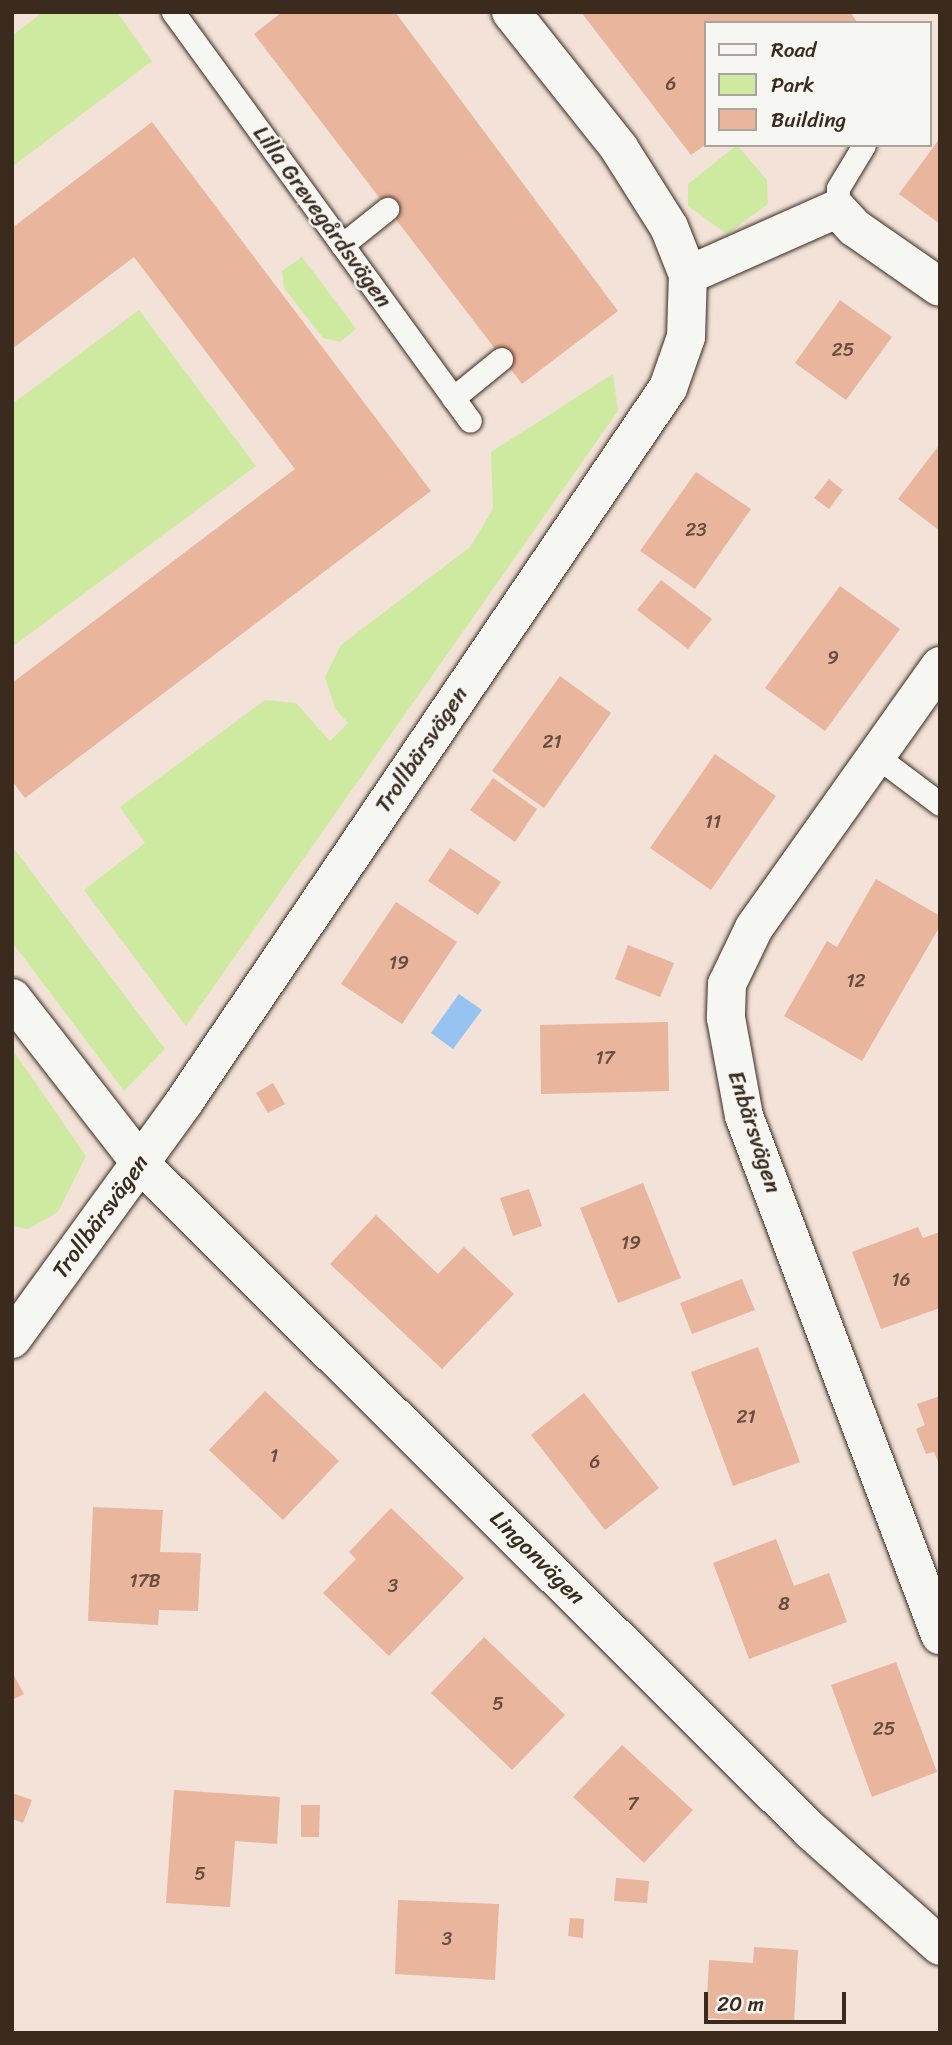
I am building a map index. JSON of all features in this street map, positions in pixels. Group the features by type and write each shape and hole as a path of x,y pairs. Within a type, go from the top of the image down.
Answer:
{"street":[{"path":"511,12 619,148 669,227 688,275 837,209 855,228 940,287"},
{"name":"Trollbärsvägen","path":"12,1339 141,1164 668,388 686,337 688,275"},
{"name":"Enbärsvägen","path":"940,666 874,755 754,928 727,984 726,1017 744,1116 940,1635"},
{"name":"Lingonvägen","path":"12,999 141,1164 810,1830 938,1939"}],"lane":[{"name":"Lilla Grevegårdsvägen","path":"173,12 470,421"},
{"path":"837,209 838,188 863,147"},
{"path":"342,245 387,209"},
{"path":"453,398 501,359"},
{"path":"874,755 940,804"}],"green space":[{"path":"43,12 117,12 152,61 12,167 12,36"},
{"path":"734,147 739,147 767,180 768,204 727,234 688,206 688,184"},
{"path":"302,257 356,329 340,342 323,338 284,288 282,271"},
{"path":"139,310 256,466 12,647 12,404"},
{"path":"613,374 618,411 186,1026 84,890 145,843 120,807 265,700 296,703 330,741 348,723 335,708 325,677 341,645 470,547 493,509 491,452"},
{"path":"12,846 165,1049 124,1091 12,942"},
{"path":"12,1049 86,1156 58,1212 28,1229 12,1226"}],"water":[{"path":"459,994 482,1010 453,1049 431,1033"}],"building":[{"path":"282,12 395,12 618,311 522,384 254,34"},
{"path":"581,12 850,12 857,21 704,21 704,146 691,155"},
{"path":"152,122 431,491 25,798 12,781 12,683 295,469 134,257 12,349 12,228"},
{"path":"940,138 940,224 899,194"},
{"path":"840,300 892,337 846,400 795,363"},
{"path":"940,444 940,531 898,499"},
{"path":"696,472 751,509 695,589 640,551"},
{"path":"829,479 843,490 829,509 814,498"},
{"path":"661,580 712,619 688,649 637,610"},
{"path":"840,586 900,629 825,731 765,688"},
{"path":"560,676 611,713 544,808 492,771"},
{"path":"715,754 776,796 711,890 650,848"},
{"path":"493,778 537,809 515,842 470,810"},
{"path":"450,848 501,882 478,915 428,881"},
{"path":"876,879 940,916 940,926 862,1061 784,1016 827,941 837,947"},
{"path":"396,902 457,942 402,1024 341,984"},
{"path":"628,945 674,963 660,997 615,979"},
{"path":"668,1022 669,1091 541,1094 540,1025"},
{"path":"273,1083 285,1104 268,1113 256,1093"},
{"path":"643,1183 681,1278 618,1303 580,1208"},
{"path":"529,1189 542,1226 513,1236 500,1198"},
{"path":"376,1215 438,1274 464,1247 514,1294 442,1369 330,1264"},
{"path":"918,1227 923,1238 940,1232 940,1308 881,1329 852,1252"},
{"path":"742,1279 755,1310 692,1334 680,1303"},
{"path":"758,1347 800,1462 733,1486 691,1372"},
{"path":"265,1391 339,1461 283,1520 209,1450"},
{"path":"584,1393 659,1488 605,1530 531,1435"},
{"path":"940,1396 940,1467 934,1452 926,1454 916,1429 925,1425 917,1404"},
{"path":"93,1507 163,1510 160,1552 201,1553 198,1611 159,1610 158,1625 88,1621"},
{"path":"391,1508 464,1578 389,1656 323,1593 356,1559 349,1552"},
{"path":"776,1539 794,1586 829,1573 847,1622 749,1659 713,1563"},
{"path":"484,1637 565,1715 512,1770 431,1693"},
{"path":"896,1662 937,1772 872,1797 831,1685"},
{"path":"12,1672 24,1694 12,1700"},
{"path":"622,1745 693,1810 644,1863 573,1797"},
{"path":"174,1790 280,1797 277,1844 235,1841 230,1907 166,1903"},
{"path":"12,1793 32,1800 23,1823 12,1819"},
{"path":"301,1805 320,1805 319,1837 301,1837"},
{"path":"616,1878 649,1881 647,1903 614,1901"},
{"path":"398,1900 499,1904 495,1980 395,1974"},
{"path":"570,1918 584,1919 583,1938 568,1936"},
{"path":"754,1947 798,1950 794,2023 706,2018 709,1960 753,1963"}]}
